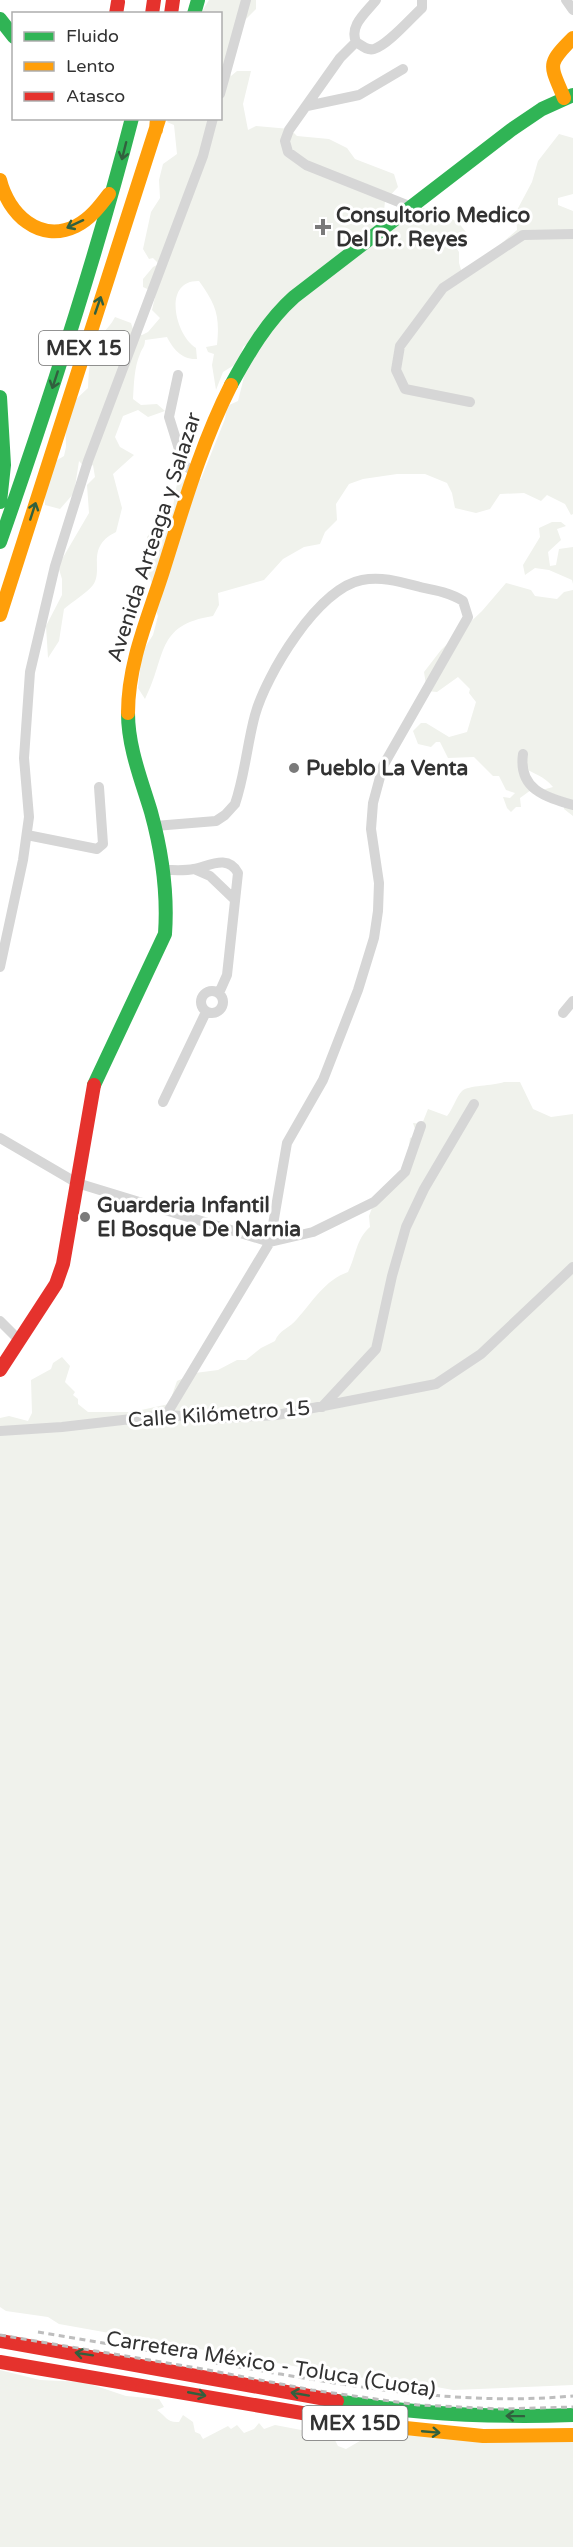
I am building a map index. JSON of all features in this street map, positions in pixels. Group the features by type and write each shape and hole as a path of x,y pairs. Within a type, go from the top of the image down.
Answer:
{"main road":[{"path":"0,18 12,35"},
{"path":"568,97 552,70 554,57 573,38"},
{"name":"Avenida Arteaga y Salazar","path":"0,1370 45,1304 63,1264 92,1089 165,934 167,915 165,870 155,826 129,740 127,724 130,675 194,472 214,419 240,366 280,310 409,206 521,123 568,97"},
{"path":"0,542 90,274 132,120"},
{"name":"MEX 15","path":"0,615 158,122"},
{"path":"0,180 3,197 17,216 32,226 52,230 73,228 94,214 116,184"},
{"path":"0,397 4,465 0,502"},
{"name":"Carretera México - Toluca (Cuota)","path":"0,2341 368,2406 436,2414 543,2417 573,2415"},
{"name":"Carretera México - Toluca (Cuota)","path":"0,2362 140,2383 366,2425 465,2435 528,2437 573,2435"}],"street":[{"path":"222,87 246,0"},
{"path":"376,0 354,27 353,34 356,42 365,48 374,49 388,40 422,8 422,0"},
{"path":"566,0 573,10"},
{"path":"356,42 340,58 289,130 285,141 288,152 306,165 409,206"},
{"path":"308,106 359,95 403,69"},
{"path":"0,967 29,817 24,758 30,672 55,566 88,461 203,156 212,120"},
{"path":"470,402 405,389 396,370 400,346 443,288 523,236 573,234"},
{"path":"178,375 169,417 184,465 194,472"},
{"path":"155,826 216,821 235,804 255,714 273,673 295,635 334,593 360,580 387,579 436,591 464,601 468,617 383,765 379,776 373,803 371,829 380,883 374,938 358,990 323,1080 287,1143 270,1242 166,1415"},
{"path":"523,754 522,773 528,783 554,800 573,805"},
{"path":"27,835 97,849 103,844 99,787"},
{"path":"165,870 194,869 211,863 224,863 235,868 238,882 226,975 219,993"},
{"path":"194,869 210,876 234,899"},
{"path":"163,1102 206,1012 201,1001 203,996 214,991 219,993 224,1003 222,1009 217,1013 206,1012"},
{"path":"563,1013 573,1001"},
{"path":"322,1407 376,1349 392,1276 406,1227 424,1189 474,1104"},
{"path":"0,1138 77,1183 270,1242 313,1232 374,1202 405,1172 421,1126"},
{"name":"Calle Kilómetro 15","path":"0,1431 62,1428 166,1415 217,1418 277,1415 436,1384 481,1354 573,1267"},
{"path":"0,1321 20,1341"}],"shaded area":[{"path":"209,0 256,0 256,9 240,25 227,67 231,76 237,71 251,71 243,104 248,130 256,126 290,129 297,136 329,139 347,148 355,159 394,174 398,187 385,201 384,211 388,218 405,209 429,208 458,222 469,236 457,249 462,273 481,261 517,230 516,212 532,182 538,161 559,134 573,138 573,194 558,198 558,205 573,211 573,514 571,515 565,504 547,495 541,501 524,493 500,494 490,509 476,513 455,508 447,483 425,474 397,474 363,479 349,484 336,504 337,520 325,532 320,544 304,547 283,559 264,580 218,593 219,605 213,616 194,620 172,635 161,656 145,699 138,688 142,652 153,635 158,616 153,603 154,588 146,570 147,537 154,527 171,517 177,484 183,479 201,479 225,419 227,406 238,401 247,365 259,335 243,347 239,362 223,372 216,390 212,365 214,354 208,352 206,347 217,345 216,311 199,281 187,283 180,289 176,298 178,321 182,332 196,348 197,359 187,358 179,353 167,337 145,340 137,365 133,399 141,405 157,404 165,411 148,417 138,410 123,416 115,437 120,447 134,455 113,474 122,508 116,532 101,544 93,585 64,609 59,641 48,658 46,626 62,595 62,579 58,566 89,513 87,485 95,477 93,465 86,469 79,461 74,493 60,509 45,505 44,477 49,465 64,456 65,414 72,403 88,388 92,355 100,337 115,317 131,323 134,332 142,335 148,332 160,318 152,310 156,293 143,287 143,279 153,267 159,264 153,258 149,259 143,249 151,212 160,198 159,180 163,164 177,154 174,125 167,122 168,120 222,120 222,12 202,12"},
{"path":"552,522 561,522 566,526 557,529 561,540 548,552 550,566 556,565 559,549 573,547 573,584 572,580 549,570 535,568 525,575 523,565 540,537 539,528"},
{"path":"506,583 531,590 535,596 557,599 564,592 573,590 573,816 564,809 565,798 542,790 553,787 523,767 531,790 520,798 521,807 516,807 511,812 503,797 510,798 515,793 506,790 499,776 493,776 474,757 448,758 440,742 436,742 431,747 418,744 413,731 421,723 426,723 449,737 467,732 476,702 469,693 470,689 458,677 437,692 427,691 424,672 441,650 482,611"},
{"path":"504,1082 520,1082 533,1109 551,1117 573,1114 573,2385 453,2390 409,2382 355,2377 59,2324 48,2317 6,2311 0,2307 0,1418 9,1416 28,1421 32,1413 31,1380 51,1369 53,1363 62,1357 70,1366 65,1382 75,1392 73,1395 78,1399 78,1404 88,1412 132,1412 169,1404 177,1381 195,1373 218,1370 237,1360 246,1360 261,1348 275,1341 279,1334 294,1322 326,1286 348,1272 359,1242 370,1227 369,1216 372,1208 407,1162 410,1138 417,1135 413,1123 422,1124 428,1109 447,1116 465,1089"},
{"path":"0,2370 40,2380 84,2382 126,2396 159,2399 164,2407 157,2410 175,2422 179,2422 183,2415 193,2422 195,2432 203,2439 228,2426 231,2429 237,2425 244,2433 254,2429 259,2423 264,2429 275,2425 333,2436 338,2446 346,2449 372,2434 573,2441 573,2547 0,2547"}],"railway":[{"path":"38,2332 157,2352"},
{"path":"0,2335 312,2390 418,2405 501,2409 573,2407"},
{"path":"216,2363 349,2385 438,2396 528,2399 573,2396"}],"traffic: fast":[{"path":"195,12 198,0"},
{"path":"0,19 12,34"},
{"path":"231,385 267,327 294,297 511,130 542,109 573,95"},
{"path":"0,542 70,332 103,225 131,120"},
{"path":"0,397 4,465 0,502"},
{"path":"94,1085 165,934 166,903 161,857 151,812 133,751 128,713"},
{"path":"337,2401 455,2414 573,2415"}],"traffic: slow":[{"path":"564,98 553,65 558,54 573,38"},
{"path":"156,130 157,120"},
{"path":"0,615 159,120"},
{"path":"0,180 10,204 18,214 38,228 50,231 62,231 86,220 109,194"},
{"path":"128,713 131,676 145,623 185,500 220,407 231,385"},
{"path":"367,2424 483,2436 573,2435"}],"traffic: jam":[{"path":"152,12 154,0"},
{"path":"171,12 173,0"},
{"path":"116,12 118,2"},
{"path":"0,1370 56,1284 63,1264 94,1085"},
{"path":"0,2341 337,2401"},
{"path":"0,2362 367,2424"}],"place":[{"name":"Consultorio Medico Del Dr. Reyes","path":"323,227"},
{"name":"Pueblo La Venta","path":"294,768"},
{"name":"Guarderia Infantil El Bosque De Narnia","path":"85,1217"}]}
